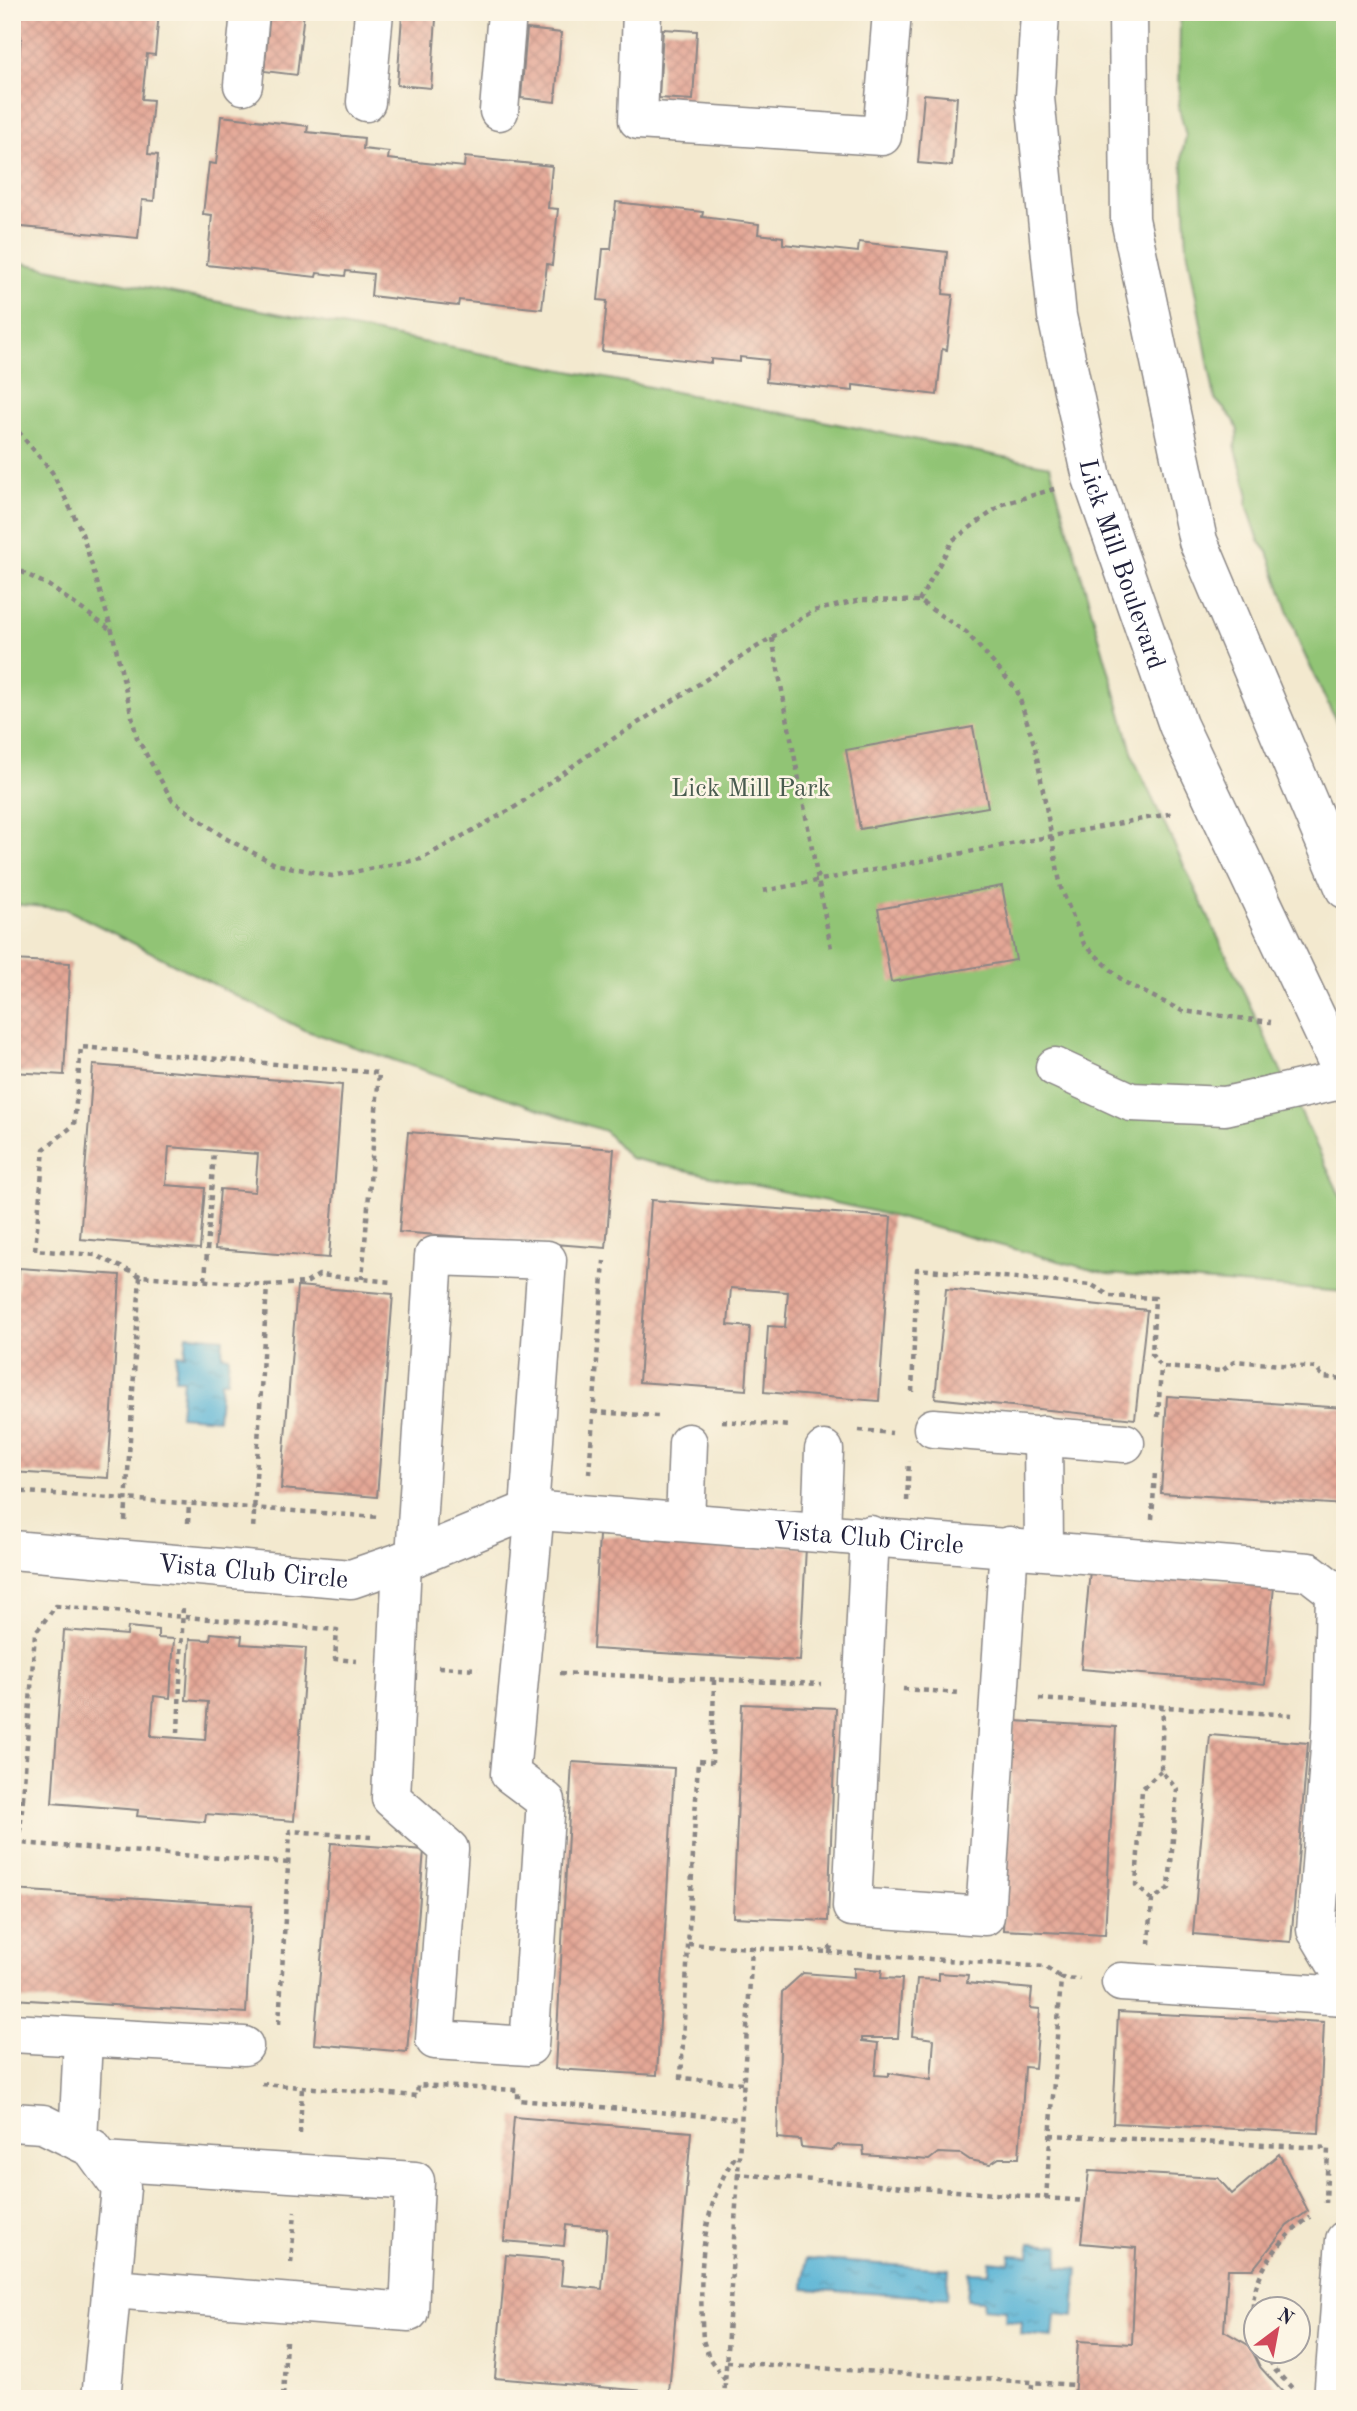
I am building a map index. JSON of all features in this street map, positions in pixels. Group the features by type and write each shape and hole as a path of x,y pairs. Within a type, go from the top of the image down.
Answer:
{"street":[{"path":"243,85 250,12"},
{"path":"366,102 374,12"},
{"path":"499,111 507,12"},
{"path":"642,12 638,120 882,136 891,12"},
{"name":"Lick Mill Boulevard","path":"1040,12 1035,98 1057,316 1092,478 1178,725 1345,1079"},
{"path":"1128,12 1130,219 1159,369 1198,541 1345,889"},
{"path":"1055,1067 1131,1102 1144,1103 1225,1106 1345,1079"},
{"path":"434,1256 547,1260 532,1510 510,1774 546,1801 529,2046 435,2040 449,1849 391,1798 397,1664 409,1559 417,1520 432,1285 434,1256"},
{"path":"685,1521 689,1427"},
{"path":"912,1428 1043,1435 1125,1443"},
{"path":"821,1532 826,1435"},
{"path":"888,1536 863,1686 852,1907 985,1916 999,1696 1043,1435"},
{"name":"Vista Club Circle","path":"12,1550 351,1579 532,1510 888,1536 1310,1572 1335,1592 1336,1721 1316,1930 1345,1979"},
{"path":"1134,1983 1345,1996"},
{"path":"12,2033 244,2046"},
{"path":"83,2039 90,2151"},
{"path":"12,2122 43,2124 90,2151 121,2188 101,2399"},
{"path":"90,2151 297,2174 415,2181 409,2312 112,2289"},
{"path":"1315,2396 1340,2358 1344,2261"}],"path":[{"path":"12,424 52,472 81,530 112,631 137,738 172,800 225,838 275,864 332,876 421,859 515,807 591,753 813,611 861,600 919,601 966,632 1017,690 1035,747 1061,888 1084,944 1124,982 1182,1011 1271,1022"},
{"path":"919,601 953,540 1003,504 1092,478"},
{"path":"12,567 48,585 112,631"},
{"path":"772,638 831,948"},
{"path":"763,891 1216,804"},
{"path":"362,1279 379,1073 81,1047 74,1125 44,1149 35,1250 95,1255 140,1276 267,1285 306,1283 319,1275 362,1279 432,1285"},
{"path":"205,1280 214,1151"},
{"path":"586,1513 604,1261"},
{"path":"888,1536 912,1428 917,1269 1092,1285 1110,1296 1155,1298 1152,1355 1161,1367 1222,1371 1235,1361 1316,1368 1323,1377 1345,1379"},
{"path":"122,1560 140,1276"},
{"path":"250,1572 267,1285"},
{"path":"593,1412 689,1427 826,1435 912,1428"},
{"path":"12,1491 417,1520"},
{"path":"178,1733 186,1566"},
{"path":"289,1863 19,1843 35,1633 56,1606 337,1630 335,1659 520,1671 863,1686 1336,1721"},
{"path":"714,1680 712,1762 698,1761 681,2078 742,2083"},
{"path":"688,1944 1046,1967 1061,1978 1134,1983 1152,1900 1169,1888 1177,1789 1161,1771 1163,1708"},
{"path":"1152,1900 1136,1885 1142,1789 1161,1771"},
{"path":"12,1797 23,1798"},
{"path":"279,2029 290,1831 373,1838"},
{"path":"828,1952 852,1907"},
{"path":"724,2399 737,2154 752,1948"},
{"path":"1046,2199 1061,1978"},
{"path":"244,2046 260,2084 417,2096 418,2085 518,2090 518,2100 740,2119"},
{"path":"276,2071 276,2085"},
{"path":"296,2399 283,2398 302,2087"},
{"path":"1050,2135 1328,2148 1326,2208"},
{"path":"726,2381 709,2358 704,2340 705,2238 717,2188 737,2154"},
{"path":"736,2174 1085,2201"},
{"path":"1254,2296 1265,2267 1294,2230 1317,2213"},
{"path":"727,2362 1075,2385"},
{"path":"1273,2366 1315,2396"},
{"path":"1031,2399 1032,2384"}],"green space":[{"path":"1180,12 1345,12 1345,740 1300,645 1268,552 1259,541 1247,505 1248,492 1235,446 1238,431 1234,420 1215,399 1187,248 1182,154 1186,136 1179,108"},
{"name":"Lick Mill Park","path":"12,261 1050,466 1135,762 1345,1206 1345,1292 1107,1274 872,1211 630,1158 605,1131 304,1030 66,909 12,904"}],"water":[{"path":"187,1335 223,1338 222,1355 229,1356 227,1381 221,1381 218,1419 180,1416 183,1379 175,1379 177,1354 185,1355"},
{"path":"1030,2243 1059,2245 1058,2267 1078,2269 1074,2316 1055,2314 1053,2337 1021,2334 1022,2322 1005,2320 1006,2310 983,2308 984,2301 967,2300 969,2272 989,2273 990,2261 1009,2263 1010,2255 1029,2256"},
{"path":"806,2259 949,2269 947,2298 804,2289"}],"building":[{"path":"18,12 159,12 155,55 147,54 142,99 153,100 148,154 158,155 154,201 142,200 138,238 12,226 12,134 21,36 16,35"},
{"path":"270,12 304,12 297,75 264,71"},
{"path":"402,16 436,19 431,88 397,85"},
{"path":"527,29 561,33 555,102 521,98"},
{"path":"663,29 697,31 693,100 659,98"},
{"path":"924,94 957,97 952,166 918,163"},
{"path":"221,116 308,126 307,132 364,138 363,149 389,152 388,159 464,167 465,157 552,166 548,208 558,209 552,265 547,264 542,309 459,300 458,306 371,296 373,274 346,271 345,276 317,273 316,277 207,265 212,215 203,214 209,163 216,164"},
{"path":"616,202 703,212 702,217 759,224 758,234 783,237 783,244 858,252 859,242 947,252 943,294 953,295 947,350 942,349 937,395 853,385 853,391 766,382 768,360 740,357 740,362 711,359 711,363 602,351 607,301 598,300 603,249 611,249"},
{"path":"973,727 988,807 860,829 846,750"},
{"path":"1002,886 1016,960 891,982 878,909"},
{"path":"12,960 70,963 64,1075 12,1072"},
{"path":"93,1065 342,1085 329,1258 215,1249 220,1189 255,1192 258,1154 169,1147 166,1185 205,1188 200,1249 80,1239"},
{"path":"408,1132 614,1149 606,1248 399,1232"},
{"path":"651,1200 891,1217 879,1401 764,1392 768,1326 785,1327 788,1292 731,1288 728,1325 750,1327 746,1390 639,1382"},
{"path":"19,1268 120,1275 108,1478 12,1472 12,1381"},
{"path":"297,1286 393,1294 377,1497 281,1489"},
{"path":"946,1289 1147,1310 1135,1419 935,1398"},
{"path":"1167,1396 1345,1408 1345,1505 1161,1493"},
{"path":"599,1535 806,1547 800,1661 593,1649"},
{"path":"1090,1570 1274,1586 1265,1684 1081,1669"},
{"path":"128,1627 158,1630 158,1638 174,1639 170,1698 154,1696 151,1736 205,1740 208,1702 186,1700 190,1639 210,1640 211,1633 242,1636 241,1644 306,1648 294,1821 206,1814 205,1822 137,1816 138,1810 52,1803 64,1630 127,1635"},
{"path":"742,1704 836,1708 828,1921 733,1917"},
{"path":"1014,1721 1116,1727 1105,1935 1003,1930"},
{"path":"1210,1735 1308,1743 1291,1942 1193,1934"},
{"path":"572,1762 674,1768 657,2075 555,2069"},
{"path":"331,1843 424,1850 407,2052 314,2044"},
{"path":"12,1890 252,1905 246,2013 12,1999"},
{"path":"854,1968 882,1970 881,1978 902,1979 898,2038 862,2038 862,2041 878,2043 875,2075 889,2076 889,2073 931,2080 934,2039 912,2036 917,1979 939,1980 939,1973 968,1975 967,1983 1032,1989 1030,2008 1040,2009 1035,2068 1025,2067 1019,2158 999,2158 990,2164 970,2160 961,2154 938,2153 929,2160 864,2155 863,2146 838,2145 832,2150 801,2147 800,2140 777,2138 782,1992 803,1973 854,1977"},
{"path":"1118,2012 1324,2022 1319,2133 1113,2123"},
{"path":"514,2117 691,2132 669,2393 495,2378 506,2255 563,2260 561,2285 602,2289 607,2229 566,2225 564,2246 504,2241"},
{"path":"1279,2154 1308,2211 1287,2226 1253,2269 1228,2269 1224,2331 1242,2341 1242,2366 1260,2366 1289,2399 1074,2399 1078,2341 1132,2344 1136,2248 1081,2243 1089,2171 1218,2178 1232,2194"},
{"path":"12,2206 16,2206 14,2237 12,2237"}]}
